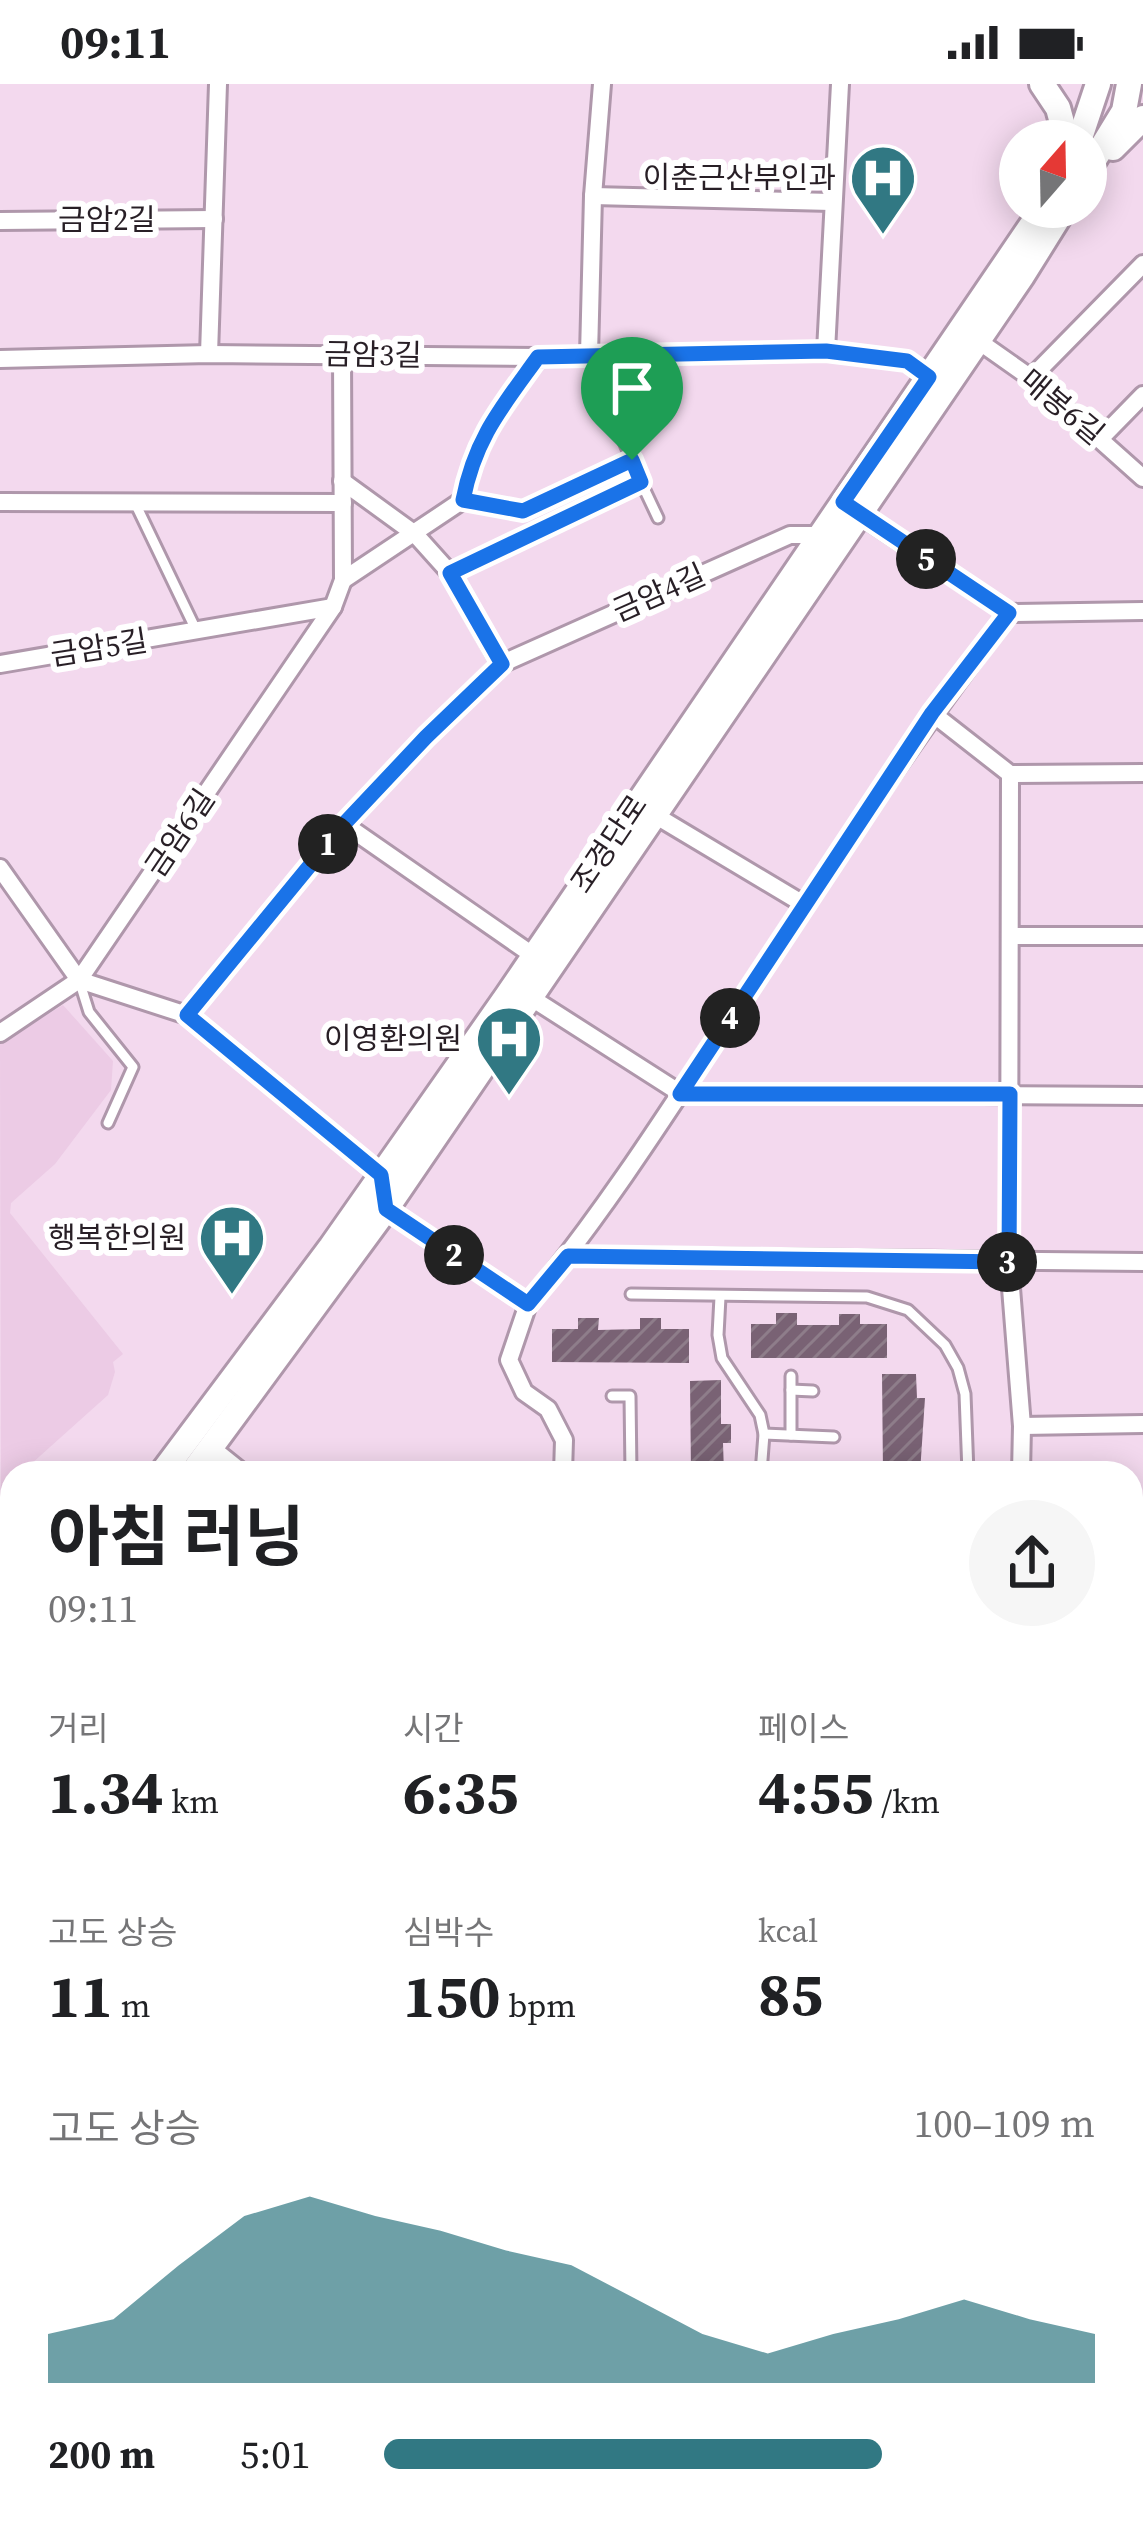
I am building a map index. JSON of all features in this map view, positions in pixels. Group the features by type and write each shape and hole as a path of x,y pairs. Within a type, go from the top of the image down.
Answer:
{"street":[{"path":"209,354 218,84"},
{"path":"589,355 593,196 602,84"},
{"path":"826,351 840,84"},
{"path":"1042,84 1061,120"},
{"path":"1085,120 1098,84"},
{"path":"1107,139 1124,111 1129,84"},
{"path":"1107,153 1143,118"},
{"path":"593,196 831,202"},
{"name":"금암2길","path":"0,220 214,219"},
{"name":"조경단로","path":"202,1461 386,1209 530,997 851,508 929,377 1031,228"},
{"name":"조경단로","path":"171,1461 381,1175 820,535 851,508 977,340 1051,228"},
{"path":"1031,378 1143,264"},
{"name":"매봉6길","path":"977,340 1031,378 1143,478"},
{"name":"금암3길","path":"0,358 826,351 907,361 929,377"},
{"name":"금암6길","path":"0,1033 80,980 333,607 343,580 342,354"},
{"path":"343,580 463,500 471,460 490,424 538,357"},
{"path":"1101,438 1143,395"},
{"path":"342,481 415,534 450,573 502,664"},
{"path":"0,502 344,503"},
{"path":"851,508 1009,613 1143,611"},
{"name":"금암4길","path":"187,1015 344,824 502,664 790,535 820,535"},
{"path":"197,632 333,607"},
{"path":"563,1461 564,1440 548,1409 524,1392 508,1360 528,1304 568,1256 680,1094 932,713 1009,613"},
{"name":"금암5길","path":"0,664 197,632"},
{"path":"932,713 1010,774 1143,773"},
{"path":"1010,774 1009,1262 1021,1461"},
{"name":"조경단로","path":"653,814 805,905"},
{"path":"344,824 534,956"},
{"path":"0,868 80,980 187,1015 381,1175 386,1209 528,1304"},
{"path":"1011,936 1143,936"},
{"path":"530,997 680,1094 1143,1096"},
{"path":"568,1256 1143,1262"},
{"path":"1022,1426 1143,1424"},
{"path":"212,1449 228,1461"}],"lane":[{"path":"617,426 658,518"},
{"path":"463,500 523,511 632,460"},
{"path":"450,573 641,482"},
{"path":"135,503 197,632"},
{"path":"80,980 89,1012 133,1067 108,1123"},
{"path":"631,1294 866,1298 908,1310 945,1345 958,1368 965,1394 968,1461"},
{"path":"720,1297 722,1358 760,1415 762,1461"},
{"path":"791,1376 791,1435"},
{"path":"791,1390 813,1390"},
{"path":"612,1396 630,1396 631,1461"},
{"path":"764,1433 834,1437"}],"shaded area":[{"path":"63,1005 113,1061 111,1090 55,1164 11,1203 10,1213 123,1354 113,1362 108,1395 34,1461 1,1461 0,1043"}],"building":[{"path":"776,1313 797,1313 797,1325 839,1325 839,1314 860,1314 860,1324 887,1324 887,1358 751,1358 751,1324 776,1324"},
{"path":"578,1318 599,1318 598,1330 640,1329 640,1318 661,1318 661,1329 689,1329 689,1363 552,1362 552,1329 578,1329"},
{"path":"882,1374 916,1374 917,1398 925,1398 921,1461 883,1461"},
{"path":"721,1380 721,1424 731,1424 731,1443 723,1443 724,1461 691,1461 690,1381"}],"place":[{"name":"이춘근산부인과","path":"883,237"},
{"name":"이영환의원","path":"509,1098"},
{"name":"행복한의원","path":"232,1297"}],"route":[{"path":"826,351 907,361 929,377 843,502 1009,613 932,713 680,1094 1010,1094 1009,1262 568,1256 528,1304 386,1209 381,1175 187,1015 344,824 502,664 450,573 641,482 632,460 523,511 463,500 471,460 490,424 538,357 826,351"}]}
